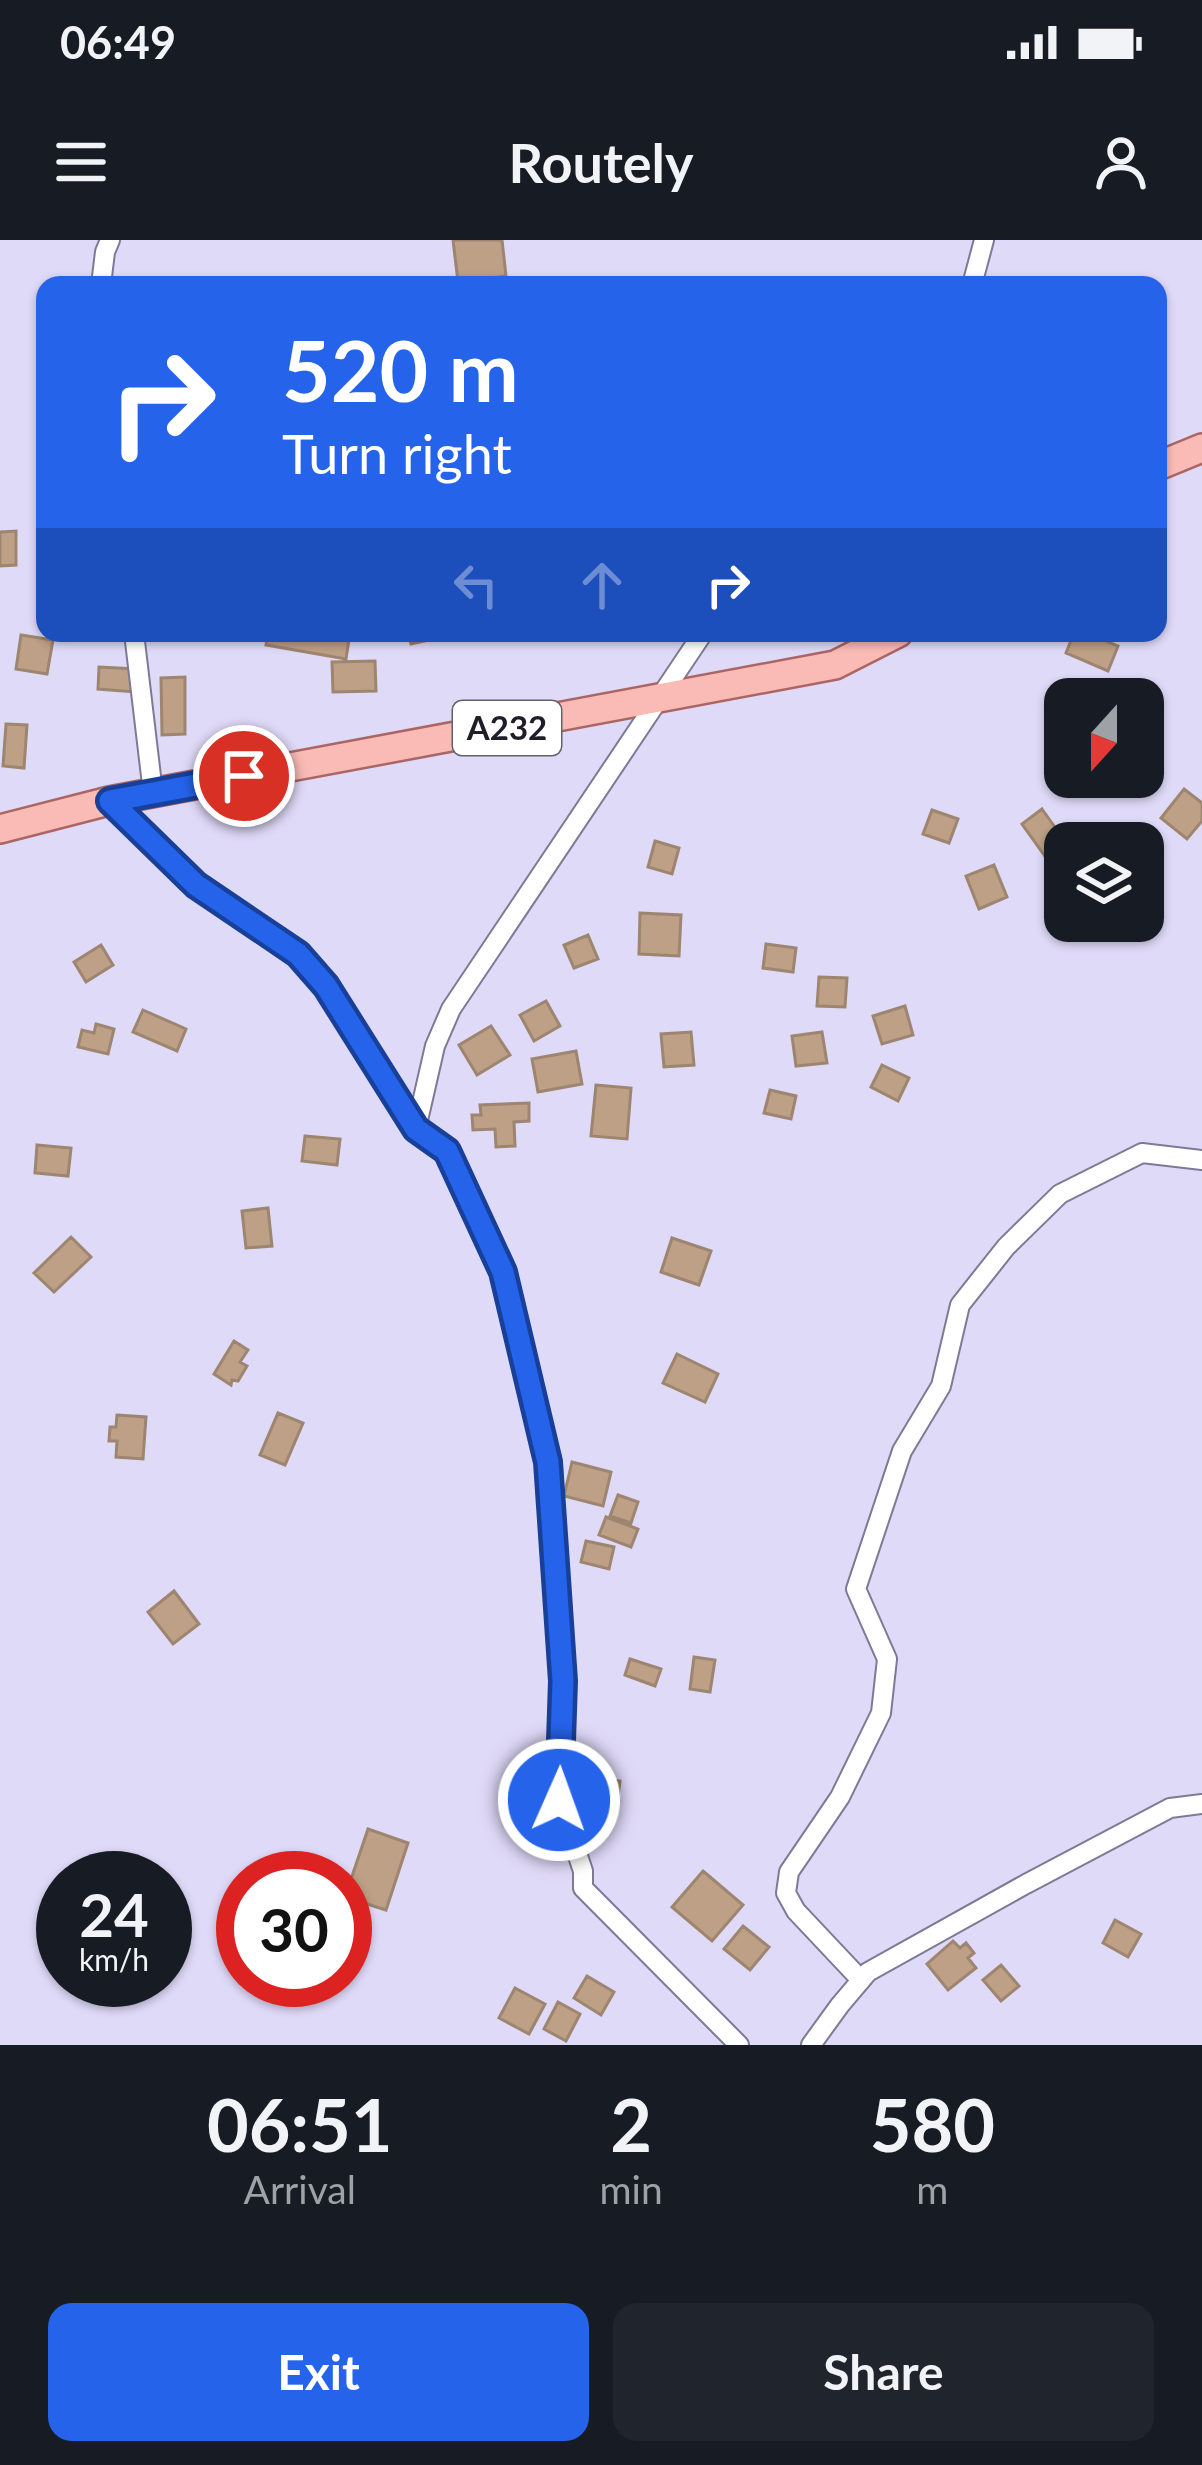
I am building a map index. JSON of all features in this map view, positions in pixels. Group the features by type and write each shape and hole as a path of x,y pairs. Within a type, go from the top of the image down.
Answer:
{"main road":[{"path":"1167,462 1202,448"},
{"name":"A232","path":"0,830 110,801 836,665 881,642"}],"street":[{"path":"102,276 110,240"},
{"path":"974,276 983,240"},
{"path":"134,642 153,794"},
{"path":"416,1129 435,1046 451,1010 697,642"},
{"path":"110,801 196,885 298,954 326,986 416,1129 447,1151 503,1272 548,1462 563,1681 559,1800 583,1871 583,1888 739,2045"},
{"path":"861,1980 796,1911 786,1893 789,1872 840,1797 881,1713 887,1659 856,1589 902,1451 941,1386 960,1305 1006,1247 1060,1194 1142,1153 1202,1160"},
{"path":"811,2045 868,1972 1170,1808 1202,1804"}],"building":[{"path":"453,240 502,240 506,276 457,276"},
{"path":"16,531 16,565 0,566 0,532"},
{"path":"21,635 53,642 47,674 16,669"},
{"path":"266,642 349,642 346,659"},
{"path":"1070,642 1118,646 1108,671 1066,653"},
{"path":"375,661 376,691 333,692 332,662"},
{"path":"99,667 136,669 135,692 98,689"},
{"path":"185,677 185,734 162,735 161,678"},
{"path":"6,724 27,725 24,768 3,766"},
{"path":"1184,789 1202,803 1202,821 1187,839 1161,818"},
{"path":"1042,809 1051,822 1044,822 1044,855 1022,824"},
{"path":"932,810 958,819 949,843 923,834"},
{"path":"655,841 679,848 672,874 648,867"},
{"path":"994,865 1007,897 979,909 966,876"},
{"path":"640,913 681,915 679,956 639,954"},
{"path":"588,935 598,959 574,968 564,945"},
{"path":"766,944 796,948 793,972 763,968"},
{"path":"101,945 113,965 86,982 74,962"},
{"path":"819,977 847,978 845,1007 817,1006"},
{"path":"546,1001 560,1026 534,1041 520,1015"},
{"path":"905,1006 913,1035 882,1044 873,1016"},
{"path":"143,1010 186,1029 177,1051 133,1032"},
{"path":"96,1024 114,1029 108,1054 78,1047 82,1030 94,1033"},
{"path":"491,1026 510,1055 477,1075 459,1045"},
{"path":"691,1032 694,1065 664,1067 661,1034"},
{"path":"822,1032 827,1063 796,1066 792,1036"},
{"path":"576,1051 582,1084 538,1092 532,1059"},
{"path":"882,1065 909,1078 898,1101 871,1087"},
{"path":"596,1085 631,1088 627,1139 591,1136"},
{"path":"770,1090 796,1096 791,1119 764,1113"},
{"path":"529,1103 529,1121 514,1122 515,1146 496,1147 495,1129 473,1130 472,1115 481,1115 480,1105"},
{"path":"305,1136 340,1139 337,1165 302,1161"},
{"path":"37,1145 71,1148 68,1176 35,1173"},
{"path":"268,1208 272,1246 246,1248 242,1211"},
{"path":"71,1237 91,1257 54,1292 34,1273"},
{"path":"672,1238 711,1251 699,1285 661,1272"},
{"path":"234,1341 248,1350 240,1362 247,1366 231,1385 214,1374"},
{"path":"677,1354 718,1374 705,1402 663,1383"},
{"path":"278,1413 303,1423 285,1465 260,1455"},
{"path":"117,1415 146,1417 143,1459 116,1457 117,1441 109,1441"},
{"path":"572,1462 611,1472 603,1506 564,1496"},
{"path":"618,1495 638,1502 631,1523 610,1516"},
{"path":"606,1517 638,1529 631,1547 599,1535"},
{"path":"586,1541 614,1547 609,1569 581,1562"},
{"path":"174,1591 199,1624 173,1644 148,1612"},
{"path":"694,1657 715,1660 710,1692 690,1689"},
{"path":"630,1659 661,1669 655,1686 625,1675"},
{"path":"585,1777 620,1781 615,1819 581,1815"},
{"path":"368,1829 408,1843 386,1910 372,1906 372,1851 361,1851"},
{"path":"703,1871 743,1905 712,1941 672,1907"},
{"path":"1115,1920 1141,1934 1128,1957 1103,1943"},
{"path":"743,1926 769,1947 750,1970 724,1949"},
{"path":"953,1941 960,1948 966,1943 974,1953 968,1958 976,1968 948,1990 927,1964"},
{"path":"1001,1965 1019,1986 1001,2001 983,1980"},
{"path":"587,1976 614,1992 601,2015 574,1998"},
{"path":"515,1988 545,2004 529,2034 499,2018"},
{"path":"558,2002 580,2014 566,2041 544,2029"}],"route":[{"path":"244,776 110,801 196,885 298,954 326,986 416,1129 447,1151 503,1272 548,1462 563,1681 559,1800"}]}
